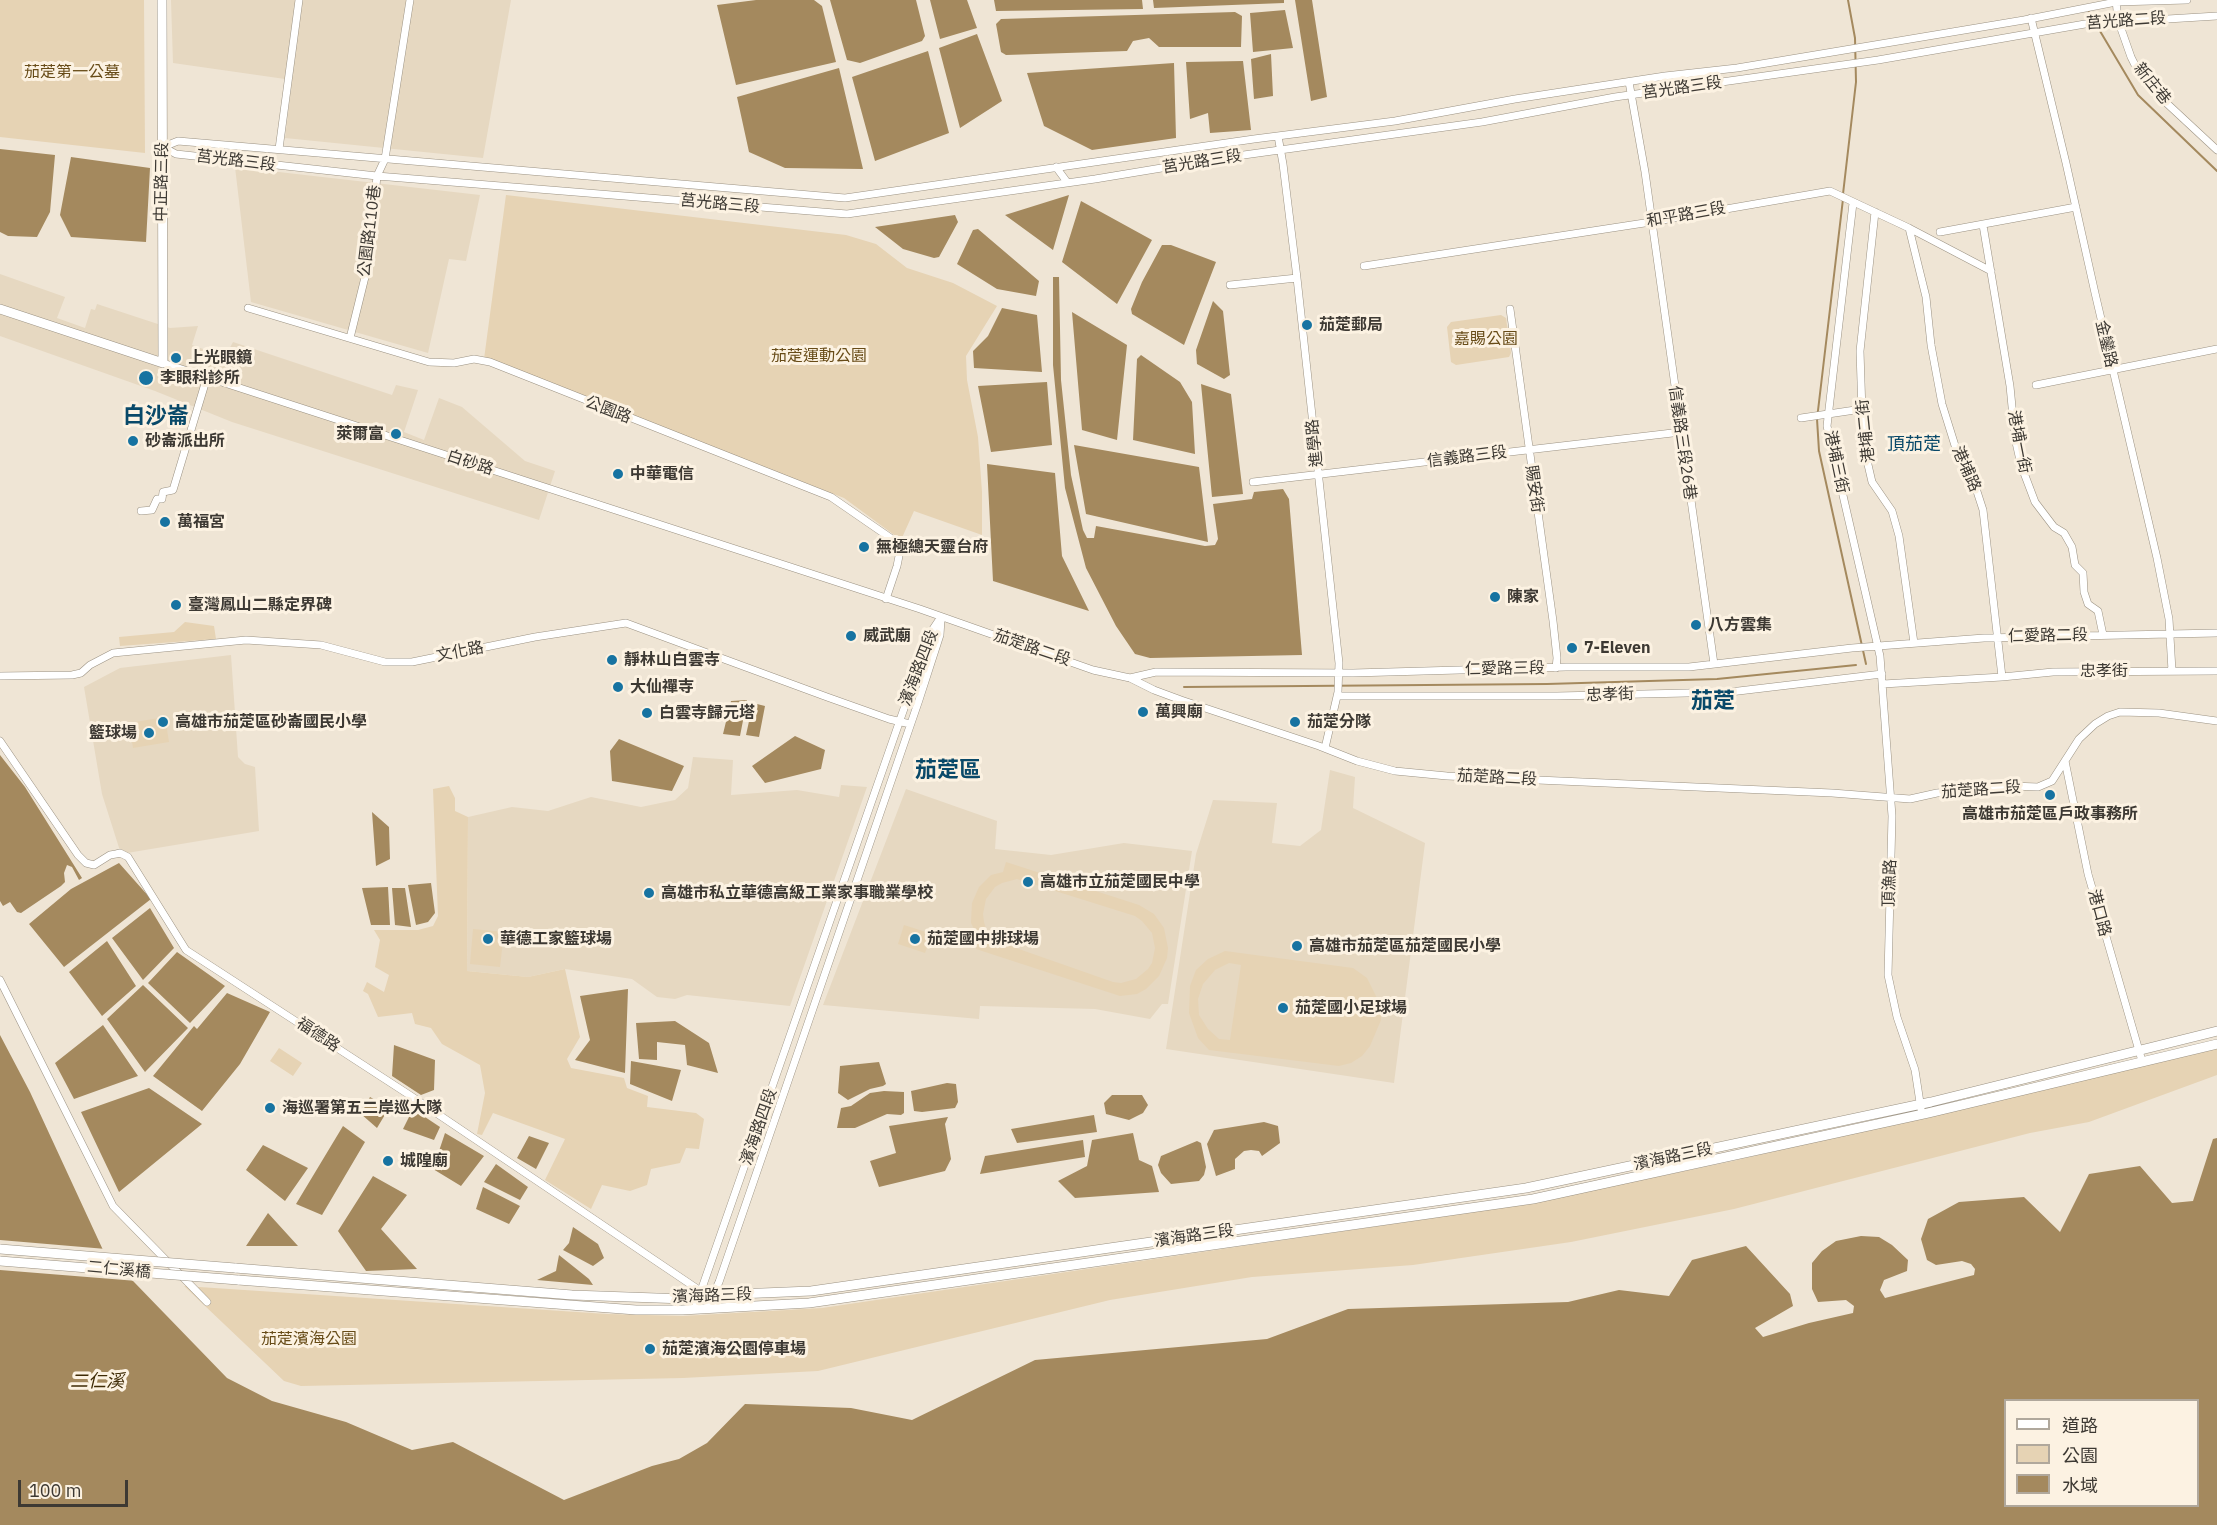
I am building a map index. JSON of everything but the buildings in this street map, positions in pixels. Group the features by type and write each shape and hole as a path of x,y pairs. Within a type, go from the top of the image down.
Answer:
{"main road":[{"name":"中正路三段","path":"162,0 163,363"},
{"name":"白砂路","path":"0,309 163,363"},
{"name":"濱海路三段","path":"235,1268 572,1295 685,1299 701,1294 811,1291 1526,1188 1920,1104 2217,1031"},
{"name":"濱海路三段","path":"238,1280 636,1310 809,1303 1533,1199 1922,1114 2217,1044"},
{"path":"1143,1243 1145,1254"},
{"name":"二仁溪橋","path":"0,1249 235,1268"},
{"name":"二仁溪橋","path":"0,1261 238,1280"}],"street":[{"path":"279,149 300,0"},
{"name":"公園路110巷","path":"350,338 368,266 377,176 384,159 410,0"},
{"name":"莒光路二段","path":"2031,18 2116,1 2187,0"},
{"name":"新庄巷","path":"2116,1 2118,20 2139,73 2217,150"},
{"name":"莒光路二段","path":"2035,33 2118,20 2217,16"},
{"name":"莒光路三段","path":"163,147 178,141 845,198 1395,121 1515,99 1737,68 2031,18"},
{"name":"金鑾路","path":"2031,18 2157,558 2170,634 2172,671"},
{"name":"莒光路三段","path":"163,147 177,154 377,176 847,214 1482,122 1631,95 1878,60 2035,33"},
{"name":"信義路三段26巷","path":"1629,82 1652,222 1714,664"},
{"name":"進學路","path":"1278,136 1297,278 1339,676 1338,694 1325,748"},
{"path":"1056,167 1067,182"},
{"name":"和平路三段","path":"1364,266 1652,222 1830,191 1909,228 1991,271"},
{"name":"港埔三街","path":"1853,203 1827,426 1879,647"},
{"path":"1940,232 2076,207"},
{"name":"港埔二街","path":"1875,212 1860,351 1863,443 1872,482 1892,511 1900,543 1914,643"},
{"name":"港埔一街","path":"1983,225 2021,465 2035,502 2054,527 2064,533 2072,547 2076,565 2083,573 2084,592 2088,604 2098,611 2103,635"},
{"name":"港埔路","path":"1909,228 1926,297 1931,345 1942,404 1957,452 1972,476 1983,510 2002,677"},
{"path":"1230,285 1297,278"},
{"name":"公園路","path":"248,308 429,362 454,363 474,359 490,362 831,497 892,539 897,547 899,556 897,566 886,599"},
{"name":"賜安街","path":"1510,309 1556,649 1556,668"},
{"path":"2036,385 2217,349"},
{"name":"白砂路","path":"163,363 941,617"},
{"path":"141,511 152,510 157,499 162,499 163,492 173,490 207,377"},
{"path":"1801,418 1862,409"},
{"name":"信義路三段","path":"1253,482 1681,432"},
{"name":"茄萣路二段","path":"941,617 1093,670 1130,678 1172,696 1358,761 1395,771 1447,776 1832,793 1910,799 1947,792 2012,786 2038,787 2052,781 2079,739 2095,724 2120,712 2159,713 2217,721"},
{"name":"濱海路四段","path":"695,1308 931,632 941,617"},
{"name":"濱海路四段","path":"707,1308 910,724 940,635 941,617"},
{"name":"文化路","path":"0,676 72,675 81,673 90,665 113,653 246,640 321,645 385,663 412,662 536,637 626,623 837,701 910,724"},
{"name":"仁愛路二段","path":"1879,647 1997,637 2217,633"},
{"name":"仁愛路三段","path":"1130,678 1160,672 1339,676 1556,668 1689,667 1844,648 1879,647"},
{"name":"頂漁路","path":"1879,647 1892,816 1888,975 1897,1017 1915,1070 1922,1114"},
{"name":"忠孝街","path":"1883,684 2053,672 2217,671"},
{"name":"忠孝街","path":"1338,694 1557,696 1730,692 1882,674"},
{"name":"福德路","path":"0,741 78,855 86,863 94,865 110,855 120,853 128,857 186,950 411,1096 701,1294"},
{"name":"港口路","path":"2065,761 2088,874 2142,1061"},
{"path":"0,980 114,1206 207,1302"}],"shaded area":[{"path":"171,0 511,0 483,158 285,138 292,80 173,63"},
{"path":"235,167 480,195 466,261 449,259 428,353 251,302"},
{"path":"0,274 65,297 57,318 85,328 91,309 95,310 97,304 170,328 198,326 192,345 225,357 233,342 392,395 396,385 418,390 404,432 424,440 439,398 462,407 525,461 555,471 539,520 232,422 155,391 0,336"},
{"name":"高雄市茄萣區砂崙國民小學","path":"231,655 238,757 245,764 255,767 259,831 121,854 102,794 84,687 120,668"},
{"name":"高雄市私立華德高級工業家事職業學校","path":"693,757 733,760 731,795 797,790 839,797 841,785 867,787 790,1006 687,995 675,999 657,997 632,979 565,969 528,977 467,971 468,817 512,807 548,811 591,797 641,807 675,800 688,788"},
{"name":"高雄市茄萣區茄萣國民小學","path":"1330,770 1355,777 1353,808 1425,843 1394,1083 1166,1049 1196,854 1213,800 1277,803 1272,843 1300,846 1321,830"},
{"name":"高雄市立茄萣國民中學","path":"906,789 997,821 995,849 1051,855 1124,843 1192,851 1168,1004 1162,1004 1150,1019 1095,1009 980,1006 979,1019 823,1005"}],"green space":[{"name":"茄萣第一公墓","path":"0,0 144,0 145,153 0,137"},
{"name":"茄萣運動公園","path":"506,195 846,235 876,244 907,268 953,283 997,306 966,356 967,380 978,437 982,535 914,511 901,540 844,498 484,359"},
{"name":"嘉賜公園","path":"1501,315 1506,318 1511,353 1509,357 1456,365 1451,362 1447,327 1451,322"},
{"path":"185,622 214,626 216,639 120,646 119,637 174,632"},
{"name":"籃球場","path":"165,717 169,742 133,748 129,723"},
{"path":"449,786 455,798 455,811 468,817 467,971 528,977 565,969 580,1037 567,1059 571,1068 624,1078 627,1088 648,1096 647,1107 696,1113 704,1119 699,1149 686,1148 680,1163 651,1169 647,1185 630,1191 602,1185 591,1209 545,1180 565,1139 493,1113 482,1135 477,1134 485,1093 480,1065 442,1044 431,1028 415,1024 412,1013 378,1017 368,994 363,991 367,982 384,992 389,975 375,967 380,940 374,930 418,930 433,926 438,916 433,789"},
{"path":"1006,862 1139,905 1154,914 1164,928 1168,948 1167,958 1159,976 1146,989 1137,994 1120,996 976,949 979,939 971,923 972,903 979,887 991,875 1003,872","holes":["1017,879 1135,916 1152,933 1155,948 1152,963 1136,979 1121,983 996,941 986,929 983,914 986,899 995,887"]},
{"name":"茄萣國中排球場","path":"904,925 932,934 925,953 898,944"},
{"path":"473,929 504,932 500,967 470,964"},
{"path":"1225,951 1353,968 1367,978 1381,1006 1381,1020 1370,1046 1362,1056 1351,1063 1339,1066 1209,1050 1198,1038 1189,1013 1190,986 1196,970 1208,959","holes":["1229,963 1241,965 1230,1040 1219,1039 1208,1029 1199,1015 1198,999 1203,984 1215,970"]},
{"path":"279,1048 302,1063 293,1076 270,1061"},
{"name":"茄萣濱海公園","path":"2217,1048 2217,1075 2089,1122 2030,1133 1734,1209 1571,1242 1413,1265 1252,1277 1110,1300 818,1371 683,1378 301,1386 284,1381 184,1286 607,1314 683,1316 822,1308 1521,1205 1733,1161"}],"water":[{"path":"756,0 814,0 822,6 836,62 736,85 717,5"},
{"path":"830,0 916,0 925,36 922,41 860,63 847,60"},
{"path":"930,0 967,0 977,28 940,39"},
{"path":"994,0 1142,0 1143,9 996,11"},
{"path":"1153,0 1284,0 1284,3 1154,8"},
{"path":"1295,0 1312,0 1327,97 1311,101"},
{"path":"1285,10 1293,48 1253,52 1250,13"},
{"path":"1235,12 1242,16 1241,47 1159,47 1149,38 1133,41 1127,51 1006,55 1001,52 996,24 1001,19"},
{"path":"977,34 1002,101 960,128 939,48"},
{"path":"928,51 949,133 875,161 852,77"},
{"path":"1271,54 1273,96 1254,99 1251,59"},
{"path":"1243,61 1251,130 1210,133 1208,113 1190,119 1186,62"},
{"path":"1174,63 1176,138 1092,150 1044,126 1027,73"},
{"path":"839,68 863,169 785,168 749,152 737,97"},
{"path":"0,149 55,155 50,212 37,237 8,236 0,232"},
{"path":"71,157 150,168 146,242 71,237 60,215"},
{"path":"1069,195 1053,250 1005,215"},
{"path":"1081,201 1152,240 1117,304 1062,262"},
{"path":"955,215 958,222 939,257 934,258 903,249 875,227"},
{"path":"978,229 1039,281 1036,296 997,289 957,264 973,230"},
{"path":"1162,245 1171,245 1216,262 1184,345 1132,314 1131,309 1142,282"},
{"path":"1053,277 1059,277 1061,380 1071,475 1083,530 1087,538 1094,538 1096,526 1205,546 1215,545 1218,539 1213,504 1252,499 1254,492 1283,489 1289,499 1302,655 1150,658 1135,654 1116,626 1086,568 1065,488 1053,365"},
{"path":"1213,301 1223,311 1230,375 1224,379 1197,364 1196,350"},
{"path":"1002,308 1037,315 1042,372 974,368 973,351 988,336"},
{"path":"1072,312 1127,345 1117,440 1082,430"},
{"path":"1141,355 1180,382 1192,402 1195,454 1133,440 1137,359"},
{"path":"1047,382 1052,445 991,452 978,386"},
{"path":"1201,384 1231,394 1243,494 1212,497"},
{"path":"1074,445 1199,467 1208,542 1086,514"},
{"path":"987,464 1055,473 1062,556 1089,611 993,581"},
{"path":"747,700 740,736 723,734 731,701"},
{"path":"753,703 765,706 759,737 746,735"},
{"path":"795,736 825,750 821,769 765,783 752,766"},
{"path":"619,739 684,766 672,791 612,781 610,751"},
{"path":"0,755 25,787 82,878 79,880 72,867 67,865 64,873 65,882 21,913 17,912 10,902 3,906 0,901"},
{"path":"372,812 389,827 390,859 376,866"},
{"path":"119,863 151,899 64,967 29,924 71,889"},
{"path":"431,883 435,913 428,922 416,925 408,885"},
{"path":"388,887 390,925 371,925 362,888"},
{"path":"392,888 405,888 411,927 395,925"},
{"path":"150,908 174,948 143,980 112,938"},
{"path":"107,941 136,986 102,1016 69,972"},
{"path":"177,952 225,986 190,1023 148,983"},
{"path":"143,985 188,1028 145,1072 107,1019"},
{"path":"628,989 625,1073 575,1060 590,1040 580,996"},
{"path":"227,993 270,1012 240,1064 202,1111 153,1076 194,1026 197,1029"},
{"path":"675,1021 709,1043 718,1073 687,1065 685,1045 657,1042 657,1060 639,1059 636,1023"},
{"path":"103,1025 138,1076 74,1099 55,1063"},
{"name":"二仁溪","path":"0,1035 30,1092 103,1250 227,1378 272,1401 346,1422 412,1450 453,1442 564,1500 652,1466 679,1459 707,1443 745,1404 851,1408 912,1420 1035,1360 1267,1339 1348,1309 1568,1302 1619,1290 1669,1296 1692,1260 1746,1246 1790,1294 1793,1306 1755,1328 1763,1337 1853,1313 1854,1306 1846,1300 1818,1302 1812,1289 1812,1263 1822,1251 1836,1241 1861,1236 1879,1237 1892,1245 1908,1260 1907,1271 1884,1280 1880,1290 1885,1298 1974,1275 1975,1269 1971,1264 1962,1261 1936,1265 1927,1260 1921,1239 1928,1219 1959,1202 2024,1197 2060,1232 2089,1174 2140,1166 2172,1203 2193,1201 2213,1139 2217,1138 2217,1525 0,1525"},
{"path":"394,1045 435,1060 434,1090 421,1095 392,1076"},
{"path":"631,1061 681,1070 672,1101 630,1084"},
{"path":"879,1062 886,1084 848,1100 838,1093 840,1066"},
{"path":"947,1083 956,1084 958,1102 955,1108 914,1111 911,1091"},
{"path":"149,1088 202,1124 119,1192 81,1112"},
{"path":"904,1092 904,1113 901,1115 887,1114 855,1128 837,1128 841,1108 851,1106 870,1093"},
{"path":"1112,1095 1142,1095 1148,1105 1143,1113 1129,1120 1106,1114 1104,1103"},
{"path":"370,1097 389,1108 377,1128 361,1114"},
{"path":"413,1109 440,1127 434,1140 403,1129"},
{"path":"1094,1115 1097,1132 1017,1143 1011,1129"},
{"path":"948,1117 945,1124 951,1159 945,1171 879,1187 870,1161 896,1153 889,1126"},
{"path":"1264,1122 1278,1126 1280,1143 1262,1156 1259,1151 1244,1151 1235,1159 1235,1169 1216,1176 1207,1144 1214,1130"},
{"path":"343,1126 365,1142 322,1215 296,1204"},
{"path":"445,1133 484,1156 461,1186 433,1169"},
{"path":"1133,1133 1139,1160 1152,1166 1159,1192 1075,1198 1058,1181 1087,1166 1092,1140"},
{"path":"529,1136 549,1143 536,1169 517,1158"},
{"path":"1083,1140 1085,1157 980,1174 985,1156"},
{"path":"1197,1141 1201,1143 1206,1167 1204,1175 1199,1181 1171,1184 1161,1173 1158,1165 1161,1156"},
{"path":"263,1145 308,1168 285,1201 246,1170"},
{"path":"496,1164 528,1187 520,1200 484,1182"},
{"path":"373,1176 407,1195 381,1229 417,1269 366,1271 338,1231"},
{"path":"483,1187 520,1206 509,1224 476,1209"},
{"path":"268,1213 298,1246 246,1246"},
{"path":"573,1227 598,1244 604,1258 593,1266 563,1250 569,1243"},
{"path":"559,1255 589,1279 593,1285 537,1280 556,1271"}],"pier":[{"path":"0,1240 106,1249 137,1281 0,1270"}],"waterway":[{"path":"1843,194 1856,82 1855,38 1848,0"},
{"path":"2088,10 2095,21"},
{"path":"2097,26 2138,95 2217,171"},
{"path":"1843,199 1817,419 1819,451 1866,664"},
{"path":"1184,687 1547,684 1717,679 1856,665"}],"place":[{"name":"茄萣郵局","path":"1307,325"},
{"name":"上光眼鏡","path":"176,358"},
{"name":"李眼科診所","path":"146,378"},
{"name":"萊爾富","path":"396,434"},
{"name":"砂崙派出所","path":"133,441"},
{"name":"中華電信","path":"618,474"},
{"name":"萬福宮","path":"165,522"},
{"name":"無極總天靈台府","path":"864,547"},
{"name":"陳家","path":"1495,597"},
{"name":"臺灣鳳山二縣定界碑","path":"176,605"},
{"name":"八方雲集","path":"1696,625"},
{"name":"威武廟","path":"851,636"},
{"name":"7-Eleven","path":"1572,648"},
{"name":"靜林山白雲寺","path":"612,660"},
{"name":"大仙禪寺","path":"618,687"},
{"name":"萬興廟","path":"1143,712"},
{"name":"白雲寺歸元塔","path":"647,713"},
{"name":"高雄市茄萣區砂崙國民小學","path":"163,722"},
{"name":"茄萣分隊","path":"1295,722"},
{"name":"籃球場","path":"149,733"},
{"name":"高雄市茄萣區戶政事務所","path":"2050,795"},
{"name":"高雄市立茄萣國民中學","path":"1028,882"},
{"name":"高雄市私立華德高級工業家事職業學校","path":"649,893"},
{"name":"華德工家籃球場","path":"488,939"},
{"name":"茄萣國中排球場","path":"915,939"},
{"name":"高雄市茄萣區茄萣國民小學","path":"1297,946"},
{"name":"茄萣國小足球場","path":"1283,1008"},
{"name":"海巡署第五二岸巡大隊","path":"270,1108"},
{"name":"城隍廟","path":"388,1161"},
{"name":"茄萣濱海公園停車場","path":"650,1349"}],"district":[{"name":"白沙崙","path":"156,417"},
{"name":"頂茄萣","path":"1914,445"},
{"name":"茄萣","path":"1713,702"},
{"name":"茄萣區","path":"948,771"}]}
